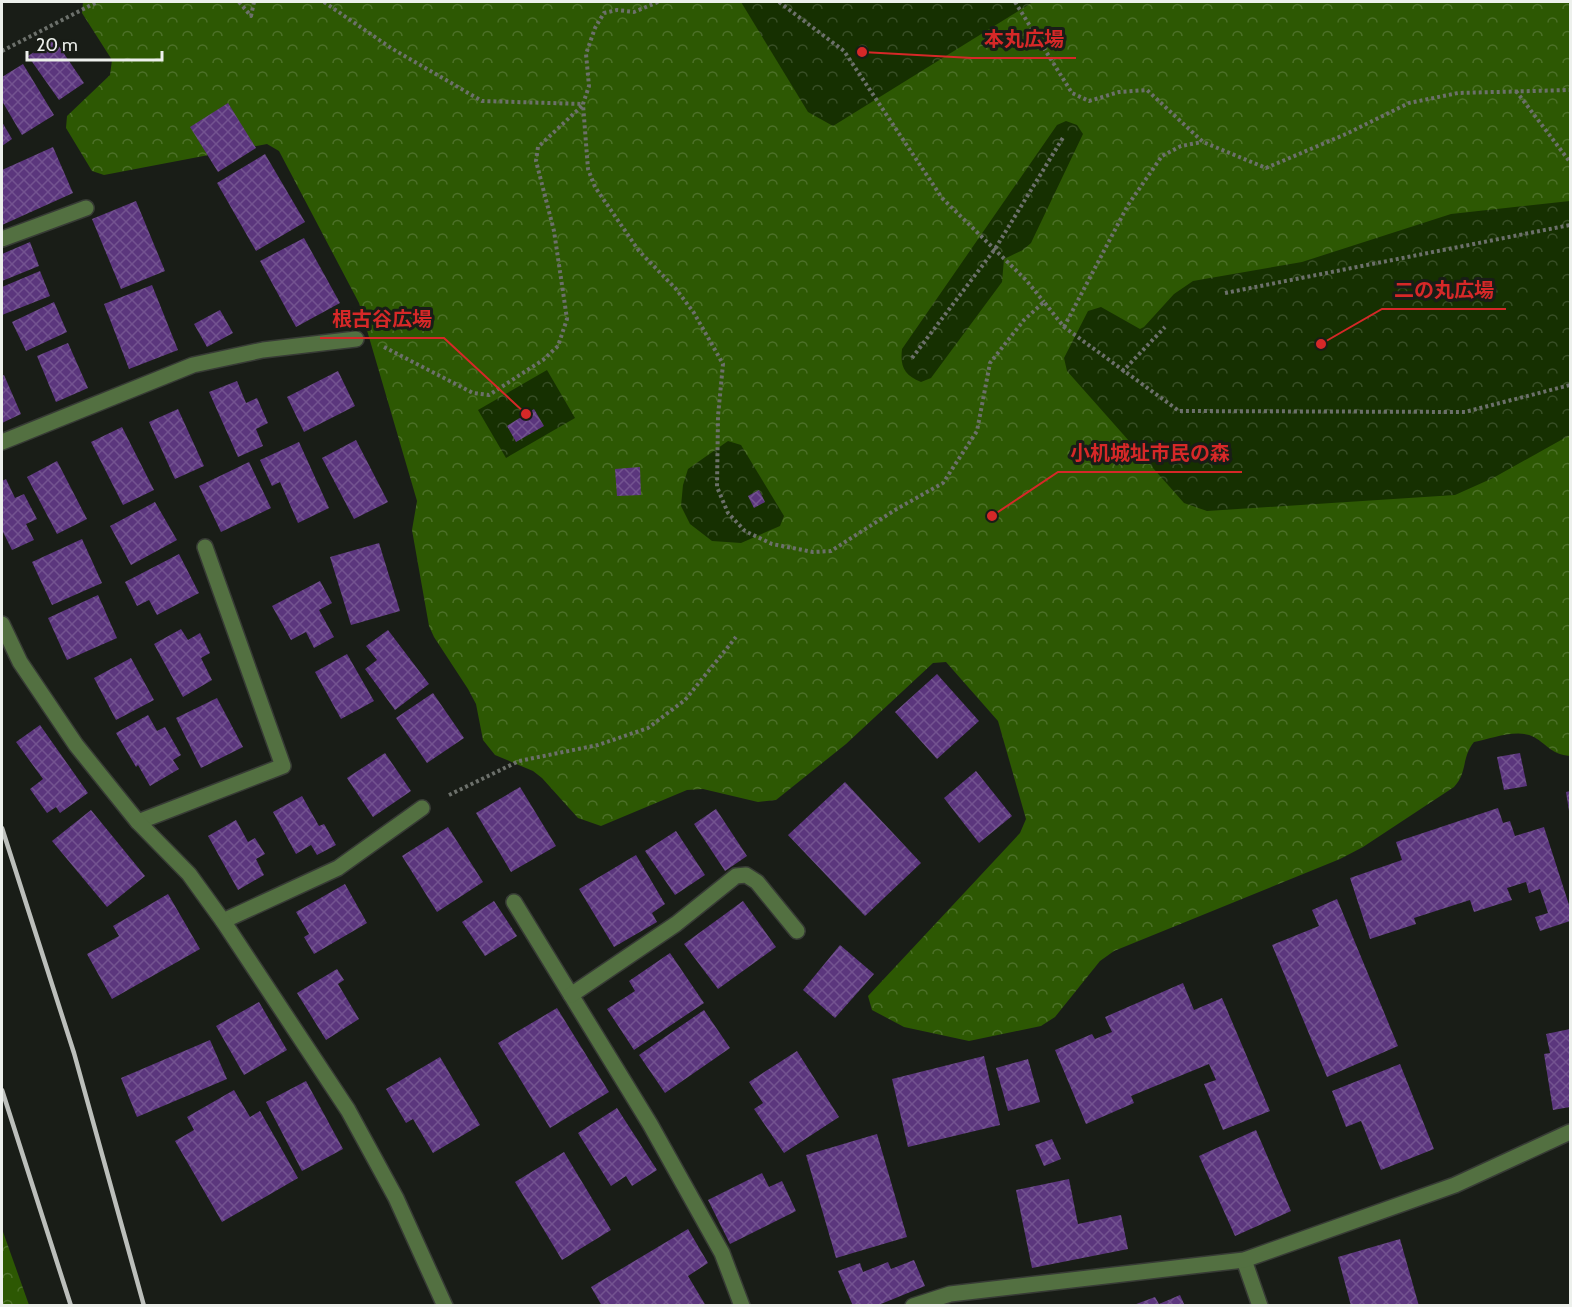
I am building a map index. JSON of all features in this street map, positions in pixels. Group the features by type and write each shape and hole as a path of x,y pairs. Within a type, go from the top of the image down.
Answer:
{"street":[{"path":"2,239 86,208"},
{"path":"2,442 193,365 262,350 356,339"},
{"path":"138,822 283,766 205,547"},
{"path":"2,624 21,662 76,745 138,822 189,874 224,921 348,1110 396,1198 446,1305"},
{"path":"224,921 338,868 422,808"},
{"path":"572,995 676,924 736,876 746,875 757,882 797,931"},
{"path":"514,902 650,1124 723,1253 742,1305"},
{"path":"913,1305 950,1294 1244,1260 1455,1185 1570,1132"},
{"path":"1244,1260 1260,1305"}],"path":[{"path":"2,51 97,2"},
{"path":"239,2 251,16 254,2"},
{"path":"324,2 391,48 482,101 583,104"},
{"path":"658,2 634,12 617,10 604,13 595,28 586,54 589,86 583,104 588,169 596,187 639,252 676,289 723,364 718,416 717,487 728,513 745,531 772,544 813,552 831,551 895,510 943,483 977,431 990,363 1024,320 1044,302"},
{"path":"778,2 844,51 942,198 1026,280 1064,327 1122,372 1179,411 1465,412 1570,385"},
{"path":"1015,2 1072,93 1089,101 1119,92 1147,90 1203,142 1266,168 1346,134 1409,103 1458,93 1570,90"},
{"path":"1515,90 1570,162"},
{"path":"356,339 380,345 473,393 489,395 543,360 558,346 567,318 554,231 536,161 538,147 583,104"},
{"path":"912,358 995,249 1064,136"},
{"path":"1064,327 1128,204 1162,156 1181,146 1203,142"},
{"path":"1225,293 1570,225"},
{"path":"1122,372 1165,327"},
{"path":"422,808 519,762 598,745 648,728 685,700 736,637"}],"green space":[{"path":"83,2 1570,2 1570,756 1554,751 1534,737 1527,735 1504,735 1474,742 1467,754 1461,776 1454,787 1363,847 1340,859 1114,951 1100,961 1055,1017 1041,1026 969,1041 904,1027 872,1010 868,996 1020,833 1026,819 998,721 946,662 933,663 846,744 776,800 758,802 703,789 687,790 601,826 578,818 533,771 495,755 483,740 476,704 429,626 412,530 417,501 359,303 279,151 267,144 104,175 92,171 66,128 67,116 110,75 112,60 82,13"},
{"path":"741,2 1033,2 833,126 808,112"},
{"path":"1066,121 1077,125 1083,134 1031,243 1023,250 1004,259 1002,282 931,378 921,382 915,379 904,370 902,349 1057,125"},
{"path":"1570,201 1570,435 1493,478 1455,495 1207,511 1184,503 1067,371 1064,358 1088,311 1101,307 1140,329 1174,294 1193,281 1302,262 1451,214"},
{"path":"547,370 575,418 506,458 478,410"},
{"path":"728,441 741,445 784,516 780,526 741,543 712,541 690,524 681,506 683,485 688,469"},
{"path":"2,1229 29,1305 2,1305"}],"building":[{"path":"54,39 84,83 59,100 28,56"},
{"path":"23,64 54,115 22,135 2,101 2,77"},
{"path":"228,103 256,148 218,172 190,127"},
{"path":"2,122 12,139 2,146"},
{"path":"53,147 73,193 2,225 2,170"},
{"path":"265,154 305,222 256,251 217,183"},
{"path":"136,201 165,271 121,289 92,219"},
{"path":"304,238 340,303 296,327 260,261"},
{"path":"30,242 39,266 2,281 2,254"},
{"path":"40,271 50,296 2,315 2,287"},
{"path":"152,285 178,350 129,369 104,304"},
{"path":"54,302 67,332 26,351 12,322"},
{"path":"220,310 233,333 207,347 194,324"},
{"path":"68,343 88,388 56,402 37,356"},
{"path":"338,371 355,406 304,432 287,397"},
{"path":"4,375 21,414 2,423 2,376"},
{"path":"237,381 246,403 257,398 268,423 256,429 263,446 238,457 209,392"},
{"path":"178,409 204,466 175,479 149,422"},
{"path":"534,409 544,426 516,442 507,426"},
{"path":"122,427 154,490 123,505 91,442"},
{"path":"356,440 388,502 354,519 322,458"},
{"path":"299,442 329,508 298,523 280,482 272,486 260,460"},
{"path":"57,461 87,519 57,534 27,477"},
{"path":"249,462 271,508 221,532 199,486"},
{"path":"640,467 641,495 617,496 615,469"},
{"path":"6,479 15,498 24,494 37,519 26,524 34,540 12,550 2,530 2,481"},
{"path":"759,490 765,502 754,508 748,496"},
{"path":"155,502 177,540 131,565 110,526"},
{"path":"82,539 102,583 52,605 32,562"},
{"path":"379,543 400,611 351,625 330,557"},
{"path":"179,554 199,593 157,615 149,600 137,606 125,582"},
{"path":"320,581 332,603 319,610 334,637 314,648 306,632 291,640 272,606"},
{"path":"98,595 117,638 67,660 48,618"},
{"path":"181,629 188,640 200,633 210,653 201,658 212,680 183,697 154,644"},
{"path":"388,630 429,684 395,710 365,669 377,660 366,646"},
{"path":"347,654 374,701 341,719 315,672"},
{"path":"131,658 154,700 116,720 94,678"},
{"path":"937,674 979,721 937,759 895,712"},
{"path":"433,693 464,738 427,763 396,718"},
{"path":"217,698 243,747 201,768 176,718"},
{"path":"148,715 157,731 165,727 181,755 173,760 179,769 150,786 116,733"},
{"path":"40,725 88,793 60,813 56,807 47,813 30,789 43,779 16,742"},
{"path":"385,753 411,791 373,817 347,778"},
{"path":"1520,753 1527,786 1504,790 1497,757"},
{"path":"976,771 1012,816 979,843 944,798"},
{"path":"845,782 921,863 865,916 788,835"},
{"path":"520,787 556,846 511,872 476,813"},
{"path":"1570,791 1570,811 1569,811 1566,792"},
{"path":"302,796 319,826 324,824 336,845 317,855 311,845 296,854 273,812"},
{"path":"1498,808 1503,823 1510,821 1515,836 1544,827 1570,908 1570,921 1540,931 1535,917 1548,913 1540,889 1529,893 1526,882 1507,888 1512,900 1474,912 1470,900 1414,918 1416,924 1370,939 1350,878 1402,860 1396,842"},
{"path":"716,809 747,856 725,871 694,824"},
{"path":"91,810 145,876 107,907 52,841"},
{"path":"236,820 248,842 255,838 265,854 256,859 264,875 238,890 208,836"},
{"path":"448,827 483,882 437,912 402,856"},
{"path":"676,831 705,875 675,895 645,851"},
{"path":"636,855 665,904 652,913 657,922 614,947 579,889"},
{"path":"345,884 367,923 314,954 304,937 309,934 296,912"},
{"path":"168,894 200,949 112,999 87,954 119,936 113,926"},
{"path":"1337,899 1398,1046 1327,1077 1272,945 1319,926 1312,910"},
{"path":"494,901 517,936 485,956 462,922"},
{"path":"743,901 776,947 718,989 684,944"},
{"path":"840,945 874,974 835,1018 803,990"},
{"path":"670,953 704,1003 634,1050 607,1009 635,991 629,981"},
{"path":"337,969 344,980 338,984 359,1019 326,1040 297,993"},
{"path":"1183,983 1194,1010 1222,998 1270,1111 1223,1130 1204,1084 1216,1080 1209,1064 1131,1096 1134,1103 1086,1124 1055,1050 1092,1034 1095,1039 1112,1032 1105,1017"},
{"path":"259,1002 287,1050 244,1075 216,1026"},
{"path":"557,1008 609,1092 550,1128 498,1043"},
{"path":"704,1010 730,1048 665,1093 639,1055"},
{"path":"1570,1029 1570,1107 1553,1110 1544,1054 1550,1053 1546,1034"},
{"path":"210,1040 227,1079 137,1117 121,1078"},
{"path":"797,1051 839,1117 784,1153 754,1109 763,1103 749,1082"},
{"path":"984,1056 1000,1125 908,1147 892,1079"},
{"path":"440,1057 480,1125 433,1153 413,1119 406,1123 386,1089"},
{"path":"1028,1059 1040,1102 1008,1111 996,1068"},
{"path":"1400,1064 1434,1149 1381,1170 1361,1121 1346,1127 1332,1091"},
{"path":"306,1081 343,1149 302,1171 266,1102"},
{"path":"234,1090 250,1117 260,1111 298,1178 222,1222 175,1141 194,1130 187,1117"},
{"path":"617,1108 657,1170 632,1186 626,1176 611,1186 578,1133"},
{"path":"1256,1130 1291,1211 1235,1236 1199,1156"},
{"path":"877,1134 907,1237 836,1258 806,1155"},
{"path":"1052,1139 1061,1159 1044,1166 1035,1145"},
{"path":"564,1152 611,1230 562,1260 515,1182"},
{"path":"762,1173 769,1187 782,1181 796,1211 730,1244 708,1200"},
{"path":"1069,1179 1078,1224 1121,1215 1128,1249 1032,1268 1016,1190"},
{"path":"688,1229 708,1263 688,1276 706,1306 602,1306 591,1287"},
{"path":"1400,1239 1419,1306 1351,1306 1338,1257"},
{"path":"914,1260 925,1286 876,1306 853,1306 838,1271 860,1263 863,1272 888,1262 891,1269"},
{"path":"1180,1295 1185,1306 1131,1306 1155,1297 1159,1304"}],"railway":[{"path":"2,828 74,1053 144,1306"},
{"path":"2,1090 71,1306"}],"place":[{"name":"本丸広場","path":"862,52"},
{"name":"二の丸広場","path":"1321,344"},
{"name":"根古谷広場","path":"526,414"},
{"name":"小机城址市民の森","path":"992,516"}]}
